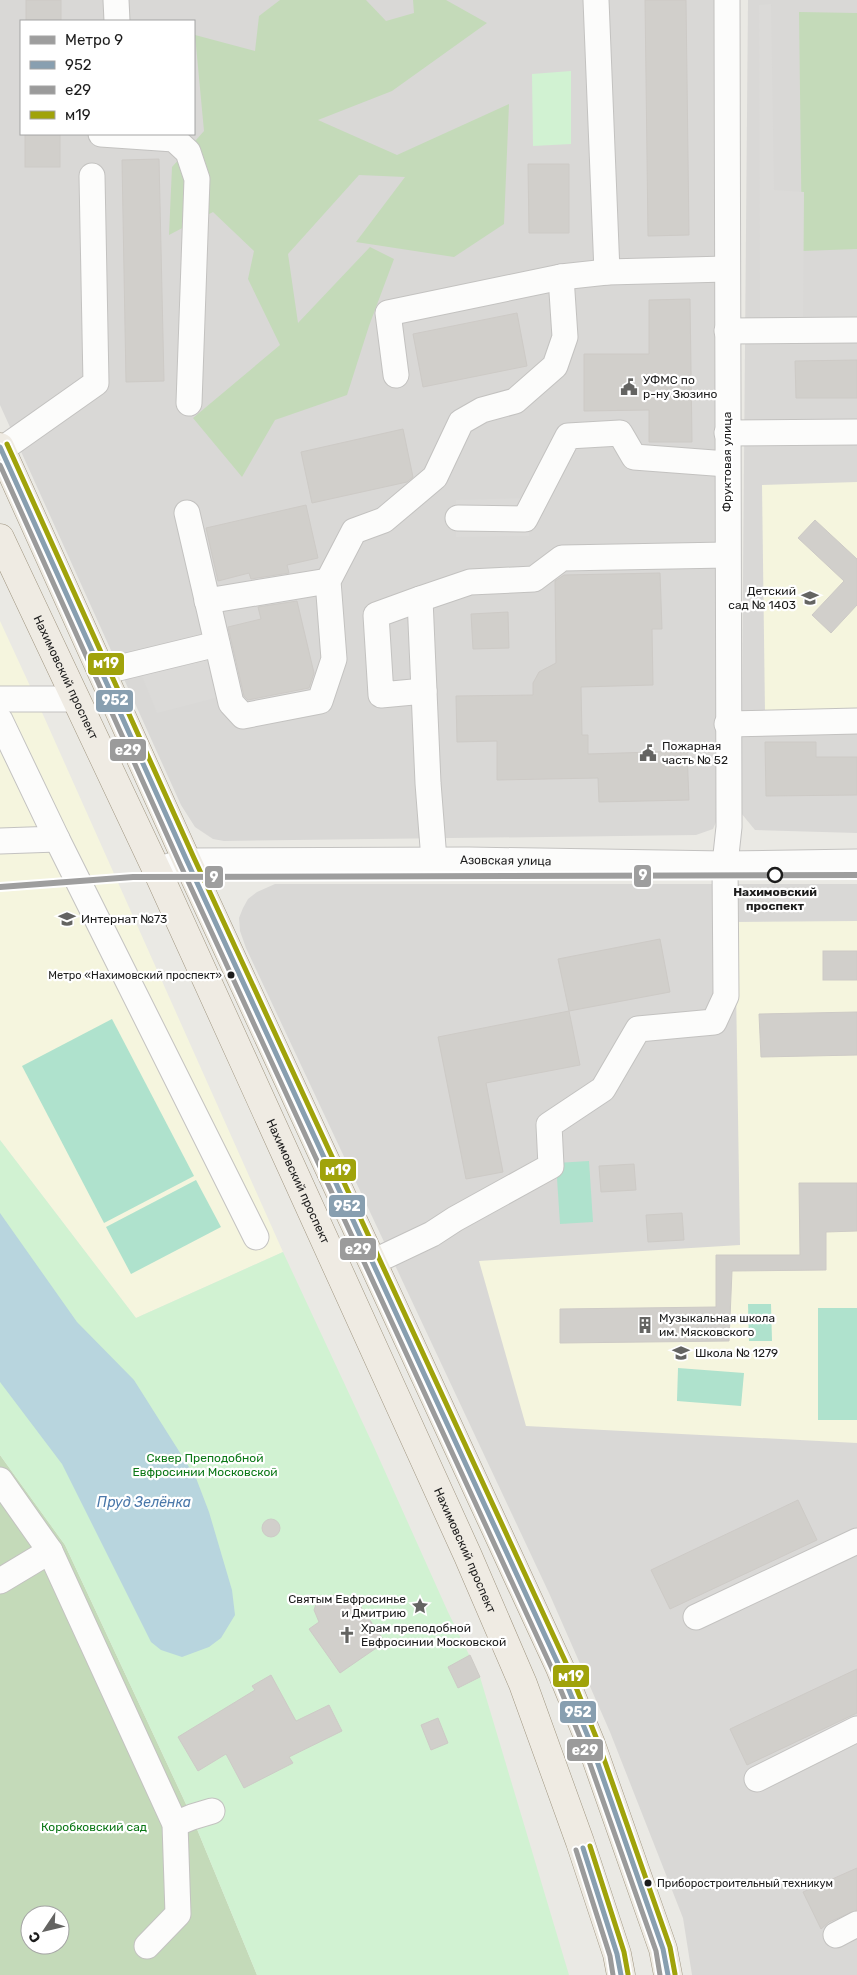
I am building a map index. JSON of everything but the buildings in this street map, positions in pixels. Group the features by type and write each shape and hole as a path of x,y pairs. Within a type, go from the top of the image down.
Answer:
{"main road":[{"path":"1,448 187,861 560,1668 591,1744 663,1948 668,1975"},
{"name":"Нахимовский проспект","path":"0,538 156,870 468,1556 523,1684 580,1842 617,1954 622,1975"}],"street":[{"path":"116,0 117,20"},
{"path":"596,0 607,272"},
{"name":"Фруктовая улица","path":"373,1262 432,1234 455,1219 551,1166 549,1125 603,1088 638,1029 714,1022 726,996 725,864 729,827 727,724 727,0"},
{"path":"116,135 174,139 188,152 197,179 189,403"},
{"path":"1,448 96,383 92,176"},
{"path":"396,375 388,313 561,277 607,272 727,269"},
{"path":"186,513 231,702 243,716 320,702 334,659 328,581 354,531 384,520 435,477 461,422 482,410 515,401 555,366 565,337 561,277"},
{"path":"727,330 857,330"},
{"path":"727,433 857,432"},
{"path":"458,518 525,519 568,436 620,433 634,457 727,464"},
{"path":"424,691 380,695 376,614 470,582 534,579 562,558 727,555"},
{"path":"207,601 328,581"},
{"path":"420,598 434,860"},
{"path":"102,672 217,644"},
{"path":"0,699 76,699"},
{"path":"0,720 57,839 256,1237"},
{"path":"727,724 857,721"},
{"path":"0,841 57,839"},
{"name":"Азовская улица","path":"156,870 187,861 434,860 725,864 857,862"},
{"path":"0,1480 50,1551 176,1824 178,1914 147,1946"},
{"path":"696,1617 857,1541"},
{"path":"0,1582 50,1551"},
{"path":"757,1778 857,1729"},
{"path":"176,1824 212,1811"}],"shaded area":[{"path":"0,0 714,0 719,815 713,829 696,835 224,841 213,839 195,827 181,805 0,405"},
{"path":"748,0 857,0 857,833 755,830 741,813"},
{"path":"771,4 774,190 804,192 803,329 760,329 759,5"},
{"name":"Детский сад № 1403","path":"857,482 857,711 765,712 762,485"},
{"path":"528,498 529,536 456,537 456,500"},
{"name":"Интернат №73","path":"0,621 283,1252 136,1318 0,1140"},
{"path":"212,638 223,696 157,713 135,659"},
{"path":"275,884 857,884 857,1975 692,1975 683,1918 610,1732 549,1593 246,948 240,931 239,918 243,908 248,899 257,892"},
{"name":"Школа № 1279","path":"857,921 857,1443 526,1426 479,1261 740,1245 735,922"}],"green space":[{"path":"280,0 366,0 386,21 414,13 413,0 446,0 487,23 392,91 318,120 397,155 509,104 504,224 454,257 356,242 405,177 359,175 288,254 298,323 370,247 394,259 369,326 347,395 275,420 242,477 193,418 280,345 248,279 254,251 213,212 169,235 172,167 204,131 195,35 255,51 259,16"},
{"path":"799,12 857,13 857,249 802,251"},
{"path":"571,71 571,144 533,146 532,74"},
{"path":"112,1019 194,1176 104,1223 22,1066"},
{"name":"Сквер Преподобной Евфросинии Московской","path":"0,1140 136,1318 283,1252 448,1612 480,1677 569,1975 257,1975 192,1817 65,1545 0,1455"},
{"path":"589,1161 593,1222 560,1224 556,1163"},
{"path":"196,1180 221,1227 131,1274 106,1227"},
{"path":"748,1304 771,1304 772,1341 749,1341"},
{"path":"818,1308 857,1308 857,1420 818,1420"},
{"path":"678,1368 744,1373 741,1406 677,1401"},
{"name":"Коробковский сад","path":"0,1455 65,1545 192,1817 257,1975 0,1975"}],"water":[{"name":"Пруд Зелёнка","path":"0,1213 77,1322 134,1380 196,1478 209,1512 232,1590 235,1615 221,1638 209,1647 182,1657 161,1650 151,1642 62,1464 0,1382"}],"metro line":[{"name":"9","path":"0,887 133,877 857,875"}],"transit line":[{"name":"м19","path":"7,444 194,858 567,1665 598,1742 670,1947 675,1974"},
{"name":"952","path":"0,447 187,861 560,1668 591,1744 663,1949 668,1975"},
{"name":"е29","path":"0,465 180,864 553,1671 584,1747 656,1951 660,1975"},
{"name":"м19","path":"590,1846 624,1952 628,1974"},
{"name":"952","path":"583,1848 617,1954 621,1975"},
{"name":"е29","path":"576,1850 610,1956 613,1975"}],"place":[{"name":"УФМС по р-ну Зюзино","path":"629,387"},
{"name":"Детский сад № 1403","path":"810,598"},
{"name":"Пожарная часть № 52","path":"648,753"},
{"name":"Нахимовский проспект","path":"775,875"},
{"name":"Интернат №73","path":"67,919"},
{"name":"Метро «Нахимовский проспект»","path":"231,975"},
{"name":"Музыкальная школа им. Мясковского","path":"645,1325"},
{"name":"Школа № 1279","path":"681,1353"},
{"name":"Святым Евфросинье и Дмитрию","path":"420,1606"},
{"name":"Храм преподобной Евфросинии Московской","path":"347,1635"},
{"name":"Приборостроительный техникум","path":"648,1883"}]}
